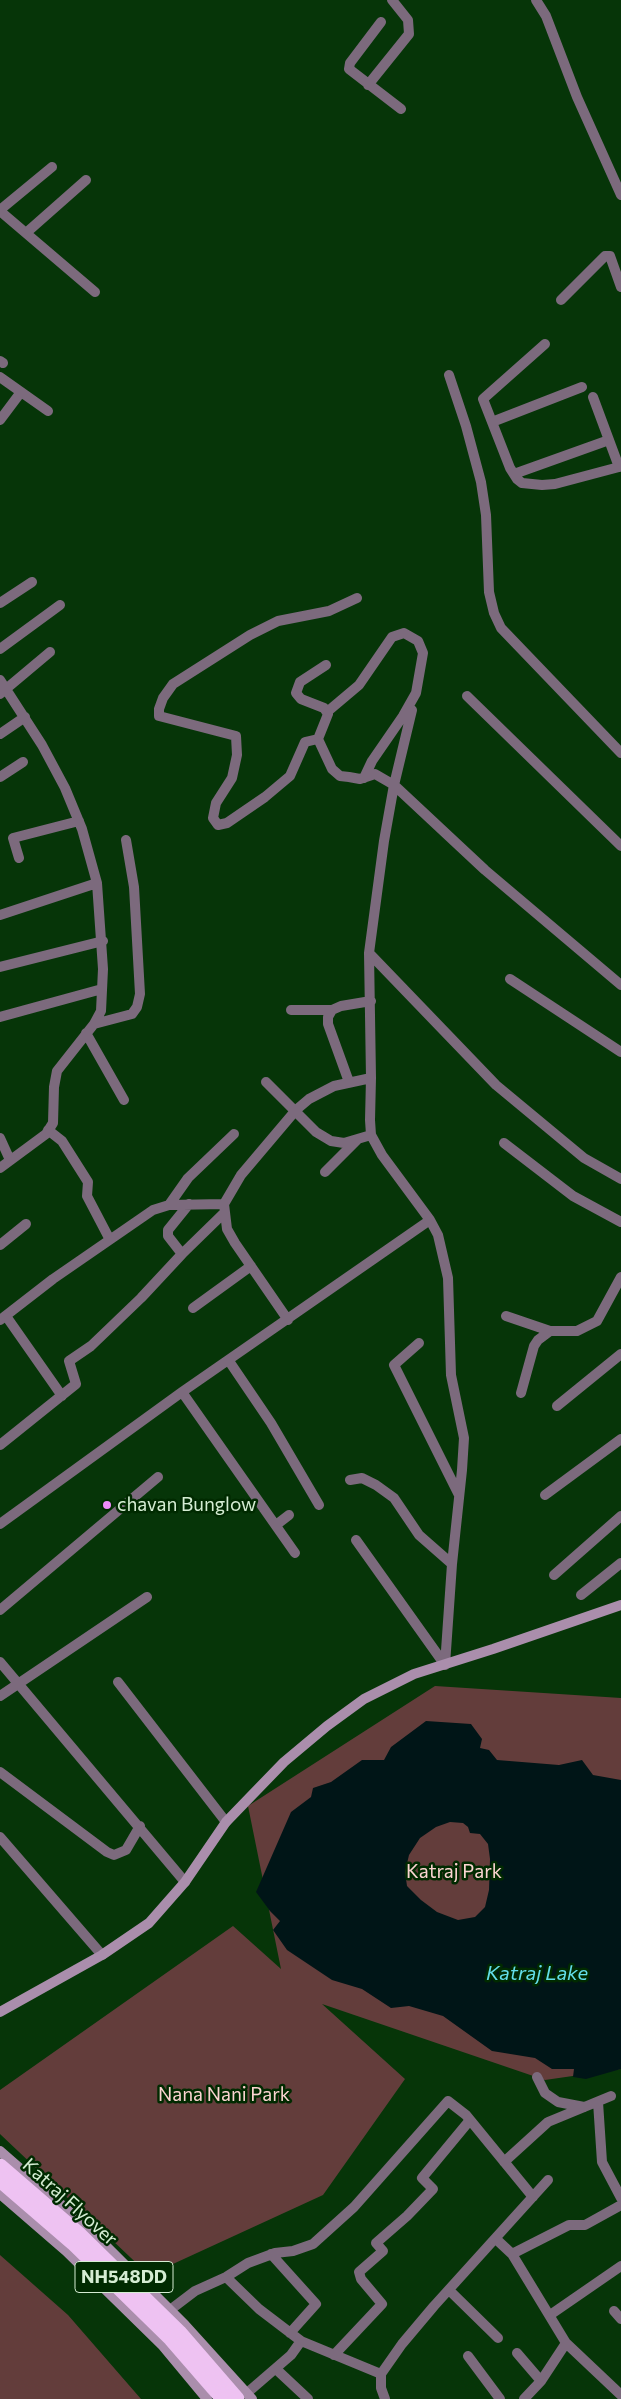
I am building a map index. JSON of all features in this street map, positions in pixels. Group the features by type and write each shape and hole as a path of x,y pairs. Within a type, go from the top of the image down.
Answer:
{"highway":[{"name":"Katraj Flyover","path":"0,2166 80,2235 246,2397"},
{"name":"Katraj Flyover","path":"0,2180 73,2243 171,2339 223,2399"}],"street":[{"path":"368,85 409,34 408,20 392,0"},
{"path":"536,0 546,16 577,97 621,195"},
{"path":"381,22 349,67 350,72 401,108"},
{"path":"52,167 0,210 95,292"},
{"path":"26,233 86,180"},
{"path":"561,300 604,256 610,256 621,287"},
{"path":"545,344 483,399 514,474 522,482 542,485 620,467 593,397"},
{"path":"449,375 466,426 481,482 486,515 489,592 494,613 501,628 621,753"},
{"path":"0,377 48,411"},
{"path":"492,422 582,387"},
{"path":"0,420 21,392"},
{"path":"514,474 609,440"},
{"path":"0,603 32,582"},
{"path":"318,739 305,742 290,776 265,797 227,823 218,825 213,818 216,803 232,778 237,755 236,736 159,716 159,709 163,698 173,684 250,635 278,621 329,611 357,598"},
{"path":"0,649 60,605"},
{"path":"364,778 372,761 403,716 416,693 423,653 418,641 404,634 392,637 359,685 327,712 328,714 319,731 318,739 332,769 340,776 364,778 375,774 394,785 485,870 621,985"},
{"path":"3,692 50,652"},
{"path":"326,665 300,682 296,693 301,699 327,712"},
{"path":"0,680 3,692 25,717 64,788 79,821 91,855 97,883 102,942 101,1011 94,1024 57,1071 54,1087 54,1122 48,1130 0,1168"},
{"path":"467,696 621,846"},
{"path":"412,710 394,785 368,953 371,1135 382,1155 430,1220 438,1235 448,1278 451,1375 464,1438 445,1665"},
{"path":"0,734 25,717"},
{"path":"0,777 22,762"},
{"path":"19,858 13,838 79,821"},
{"path":"94,1024 132,1014 137,1007 140,994 134,887 126,840"},
{"path":"0,915 97,883"},
{"path":"0,967 102,942"},
{"path":"368,953 496,1085 584,1158 621,1180"},
{"path":"510,979 621,1052"},
{"path":"0,1017 102,989"},
{"path":"291,1010 332,1010 370,1001"},
{"path":"332,1010 328,1017 328,1024 349,1082"},
{"path":"86,1033 124,1100"},
{"path":"0,1445 76,1384 69,1361 91,1346 140,1298 224,1209 241,1175 296,1110 321,1091 349,1082 371,1078"},
{"path":"266,1082 316,1132 331,1141 344,1142 371,1135"},
{"path":"48,1130 62,1142 88,1182 87,1196 109,1238"},
{"path":"169,1205 188,1178 234,1134"},
{"path":"0,1138 10,1160"},
{"path":"325,1172 357,1140"},
{"path":"504,1143 573,1196 621,1222"},
{"path":"62,1396 3,1318 140,1217 169,1205 189,1204 224,1209"},
{"path":"182,1254 168,1236 168,1230 189,1204"},
{"path":"224,1209 227,1229 288,1320"},
{"path":"2,1520 430,1220"},
{"path":"0,1245 26,1224"},
{"path":"193,1308 251,1266"},
{"path":"506,1316 550,1331 577,1331 597,1321 621,1277"},
{"path":"521,1393 534,1346 543,1334 550,1331"},
{"path":"419,1343 394,1365 459,1495"},
{"path":"557,1406 621,1354"},
{"path":"229,1361 271,1423 319,1505"},
{"path":"182,1392 295,1553"},
{"path":"545,1495 621,1439"},
{"path":"0,1610 158,1477"},
{"path":"350,1480 362,1478 394,1498 419,1535 452,1564"},
{"path":"276,1525 289,1515"},
{"path":"554,1575 621,1516"},
{"path":"356,1540 445,1665"},
{"path":"581,1595 621,1563"},
{"path":"0,1696 146,1597"},
{"path":"0,2012 102,1955 149,1923 185,1882 226,1822 284,1762 356,1705 386,1686 414,1674 621,1605"},
{"path":"0,1662 140,1826 185,1882"},
{"path":"118,1682 226,1822"},
{"path":"0,1772 107,1852 114,1855 126,1850 140,1826"},
{"path":"0,1837 102,1955"},
{"path":"537,2078 545,2094 558,2102 584,2107"},
{"path":"504,2162 548,2122 611,2096"},
{"path":"170,2310 195,2290 226,2277 248,2263 271,2254 293,2251 313,2244 354,2207 448,2101 470,2120 533,2197"},
{"path":"598,2102 602,2162 621,2198"},
{"path":"334,2355 382,2304 361,2279 359,2272 383,2251 376,2243 407,2216 433,2189 422,2178 470,2120"},
{"path":"0,2151 88,2228 170,2310 246,2397 276,2369 301,2341"},
{"path":"385,2399 381,2388 382,2374 402,2344 548,2180"},
{"path":"0,2194 73,2258 163,2346 207,2399"},
{"path":"512,2254 569,2225 584,2225 621,2205"},
{"path":"496,2238 512,2254 566,2342 621,2395"},
{"path":"271,2254 316,2304 290,2333"},
{"path":"550,2315 621,2266"},
{"path":"226,2277 259,2309 301,2341 382,2374"},
{"path":"449,2290 498,2338"},
{"path":"524,2399 541,2381 566,2342"},
{"path":"517,2354 541,2381"},
{"path":"468,2356 500,2399"},
{"path":"276,2369 308,2399"}],"green space":[{"path":"435,1686 621,1698 621,2069 545,2080 322,2004 405,2079 323,2195 149,2275 0,2134 0,2090 233,1926 281,1969 248,1806"},
{"path":"0,2255 68,2315 141,2399 0,2399"}],"water":[{"name":"Katraj Lake","path":"426,1721 471,1724 482,1739 480,1748 489,1750 497,1760 559,1765 582,1760 593,1775 621,1780 621,2069 586,2079 573,2077 574,2069 552,2069 535,2058 492,2051 443,2016 409,2006 391,2008 362,1989 332,1980 287,1950 273,1930 280,1921 256,1892 291,1812 311,1797 313,1788 331,1782 362,1760 384,1760 391,1747","holes":["450,1822 463,1823 468,1827 470,1833 480,1834 488,1844 490,1859 489,1890 485,1907 475,1917 458,1920 437,1912 421,1900 407,1886 405,1872 409,1855 420,1838 436,1827"]}],"place":[{"name":"chavan Bunglow","path":"107,1505"}],"park label":[{"name":"Katraj Park","path":"454,1872"},
{"name":"Nana Nani Park","path":"224,2095"}]}
